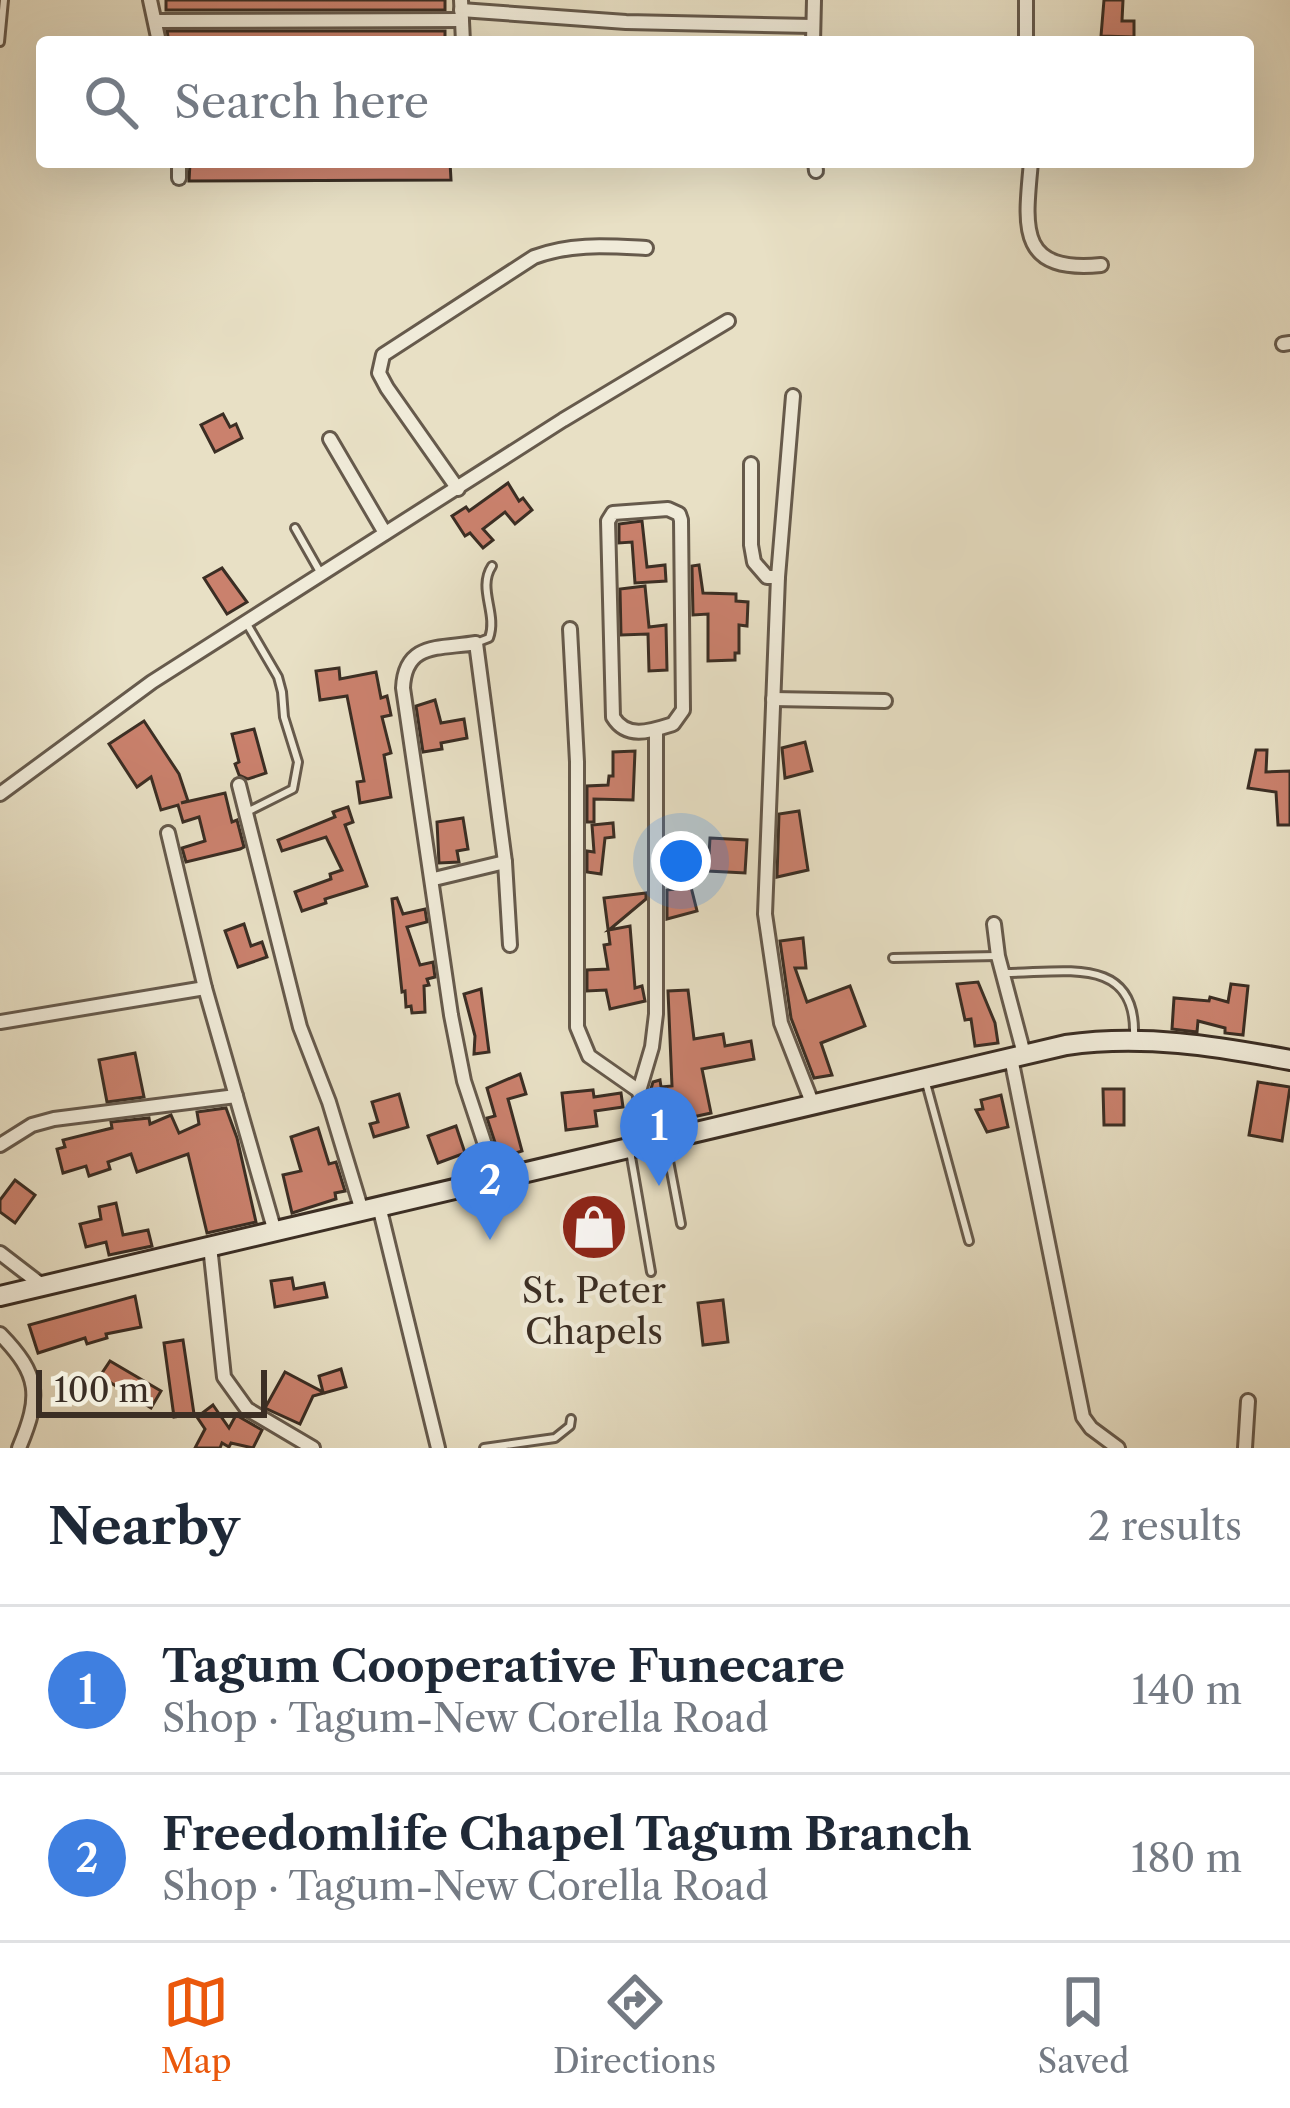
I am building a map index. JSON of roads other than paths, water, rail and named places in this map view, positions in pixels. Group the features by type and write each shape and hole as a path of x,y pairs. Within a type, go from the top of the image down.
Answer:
{"main road":[{"path":"0,1296 1088,1041 1133,1040 1290,1060"}],"street":[{"path":"150,0 158,36"},
{"path":"813,36 814,0"},
{"path":"1026,0 1026,36"},
{"path":"155,21 462,10 626,22 812,26"},
{"path":"179,168 179,178"},
{"path":"1030,168 1026,216 1031,239 1044,258 1067,268 1101,265"},
{"path":"458,489 387,388 380,373 383,356 534,257 587,246 646,248"},
{"path":"0,794 137,693 563,420 728,321"},
{"path":"793,396 778,578 765,914 782,1023 813,1105"},
{"path":"330,439 386,533"},
{"path":"751,464 754,562 767,577 778,578"},
{"path":"668,509 681,520 683,710 673,724 656,730 634,733 613,717 608,520 613,513 668,509"},
{"path":"570,629 577,762 577,1027 589,1056 639,1091"},
{"path":"496,1178 464,1082 451,1015 403,688 408,661 417,653 476,643 505,862 509,945"},
{"path":"773,699 885,700"},
{"path":"648,1143 639,1091 656,1014 656,730"},
{"path":"239,785 300,1027 370,1209 438,1448"},
{"path":"168,832 205,988 274,1232"},
{"path":"434,879 505,862"},
{"path":"994,924 1083,1417 1118,1448"},
{"path":"0,1022 205,988"},
{"path":"0,1145 32,1125 54,1119 236,1096"},
{"path":"210,1246 224,1377 247,1409 314,1448"},
{"path":"0,1253 43,1286"},
{"path":"0,1334 33,1377 34,1403 19,1448"},
{"path":"1244,1448 1248,1401"}],"lane":[{"path":"0,42 4,0"},
{"path":"295,529 322,575"},
{"path":"476,643 489,638 493,630 485,585 492,566"},
{"path":"246,813 284,796 298,778 278,677 247,625"},
{"path":"893,958 998,956"},
{"path":"1002,973 1079,973 1112,979 1129,996 1133,1040"},
{"path":"925,1080 969,1241"},
{"path":"648,1143 682,1224"},
{"path":"648,1143 651,1272"},
{"path":"484,1448 554,1438 570,1426 571,1419"}],"place":[{"name":"Tagum Cooperative Funecare","path":"659,1186"},
{"name":"St. Peter Chapels","path":"594,1227"},
{"name":"Freedomlife Chapel Tagum Branch","path":"490,1240"}]}
